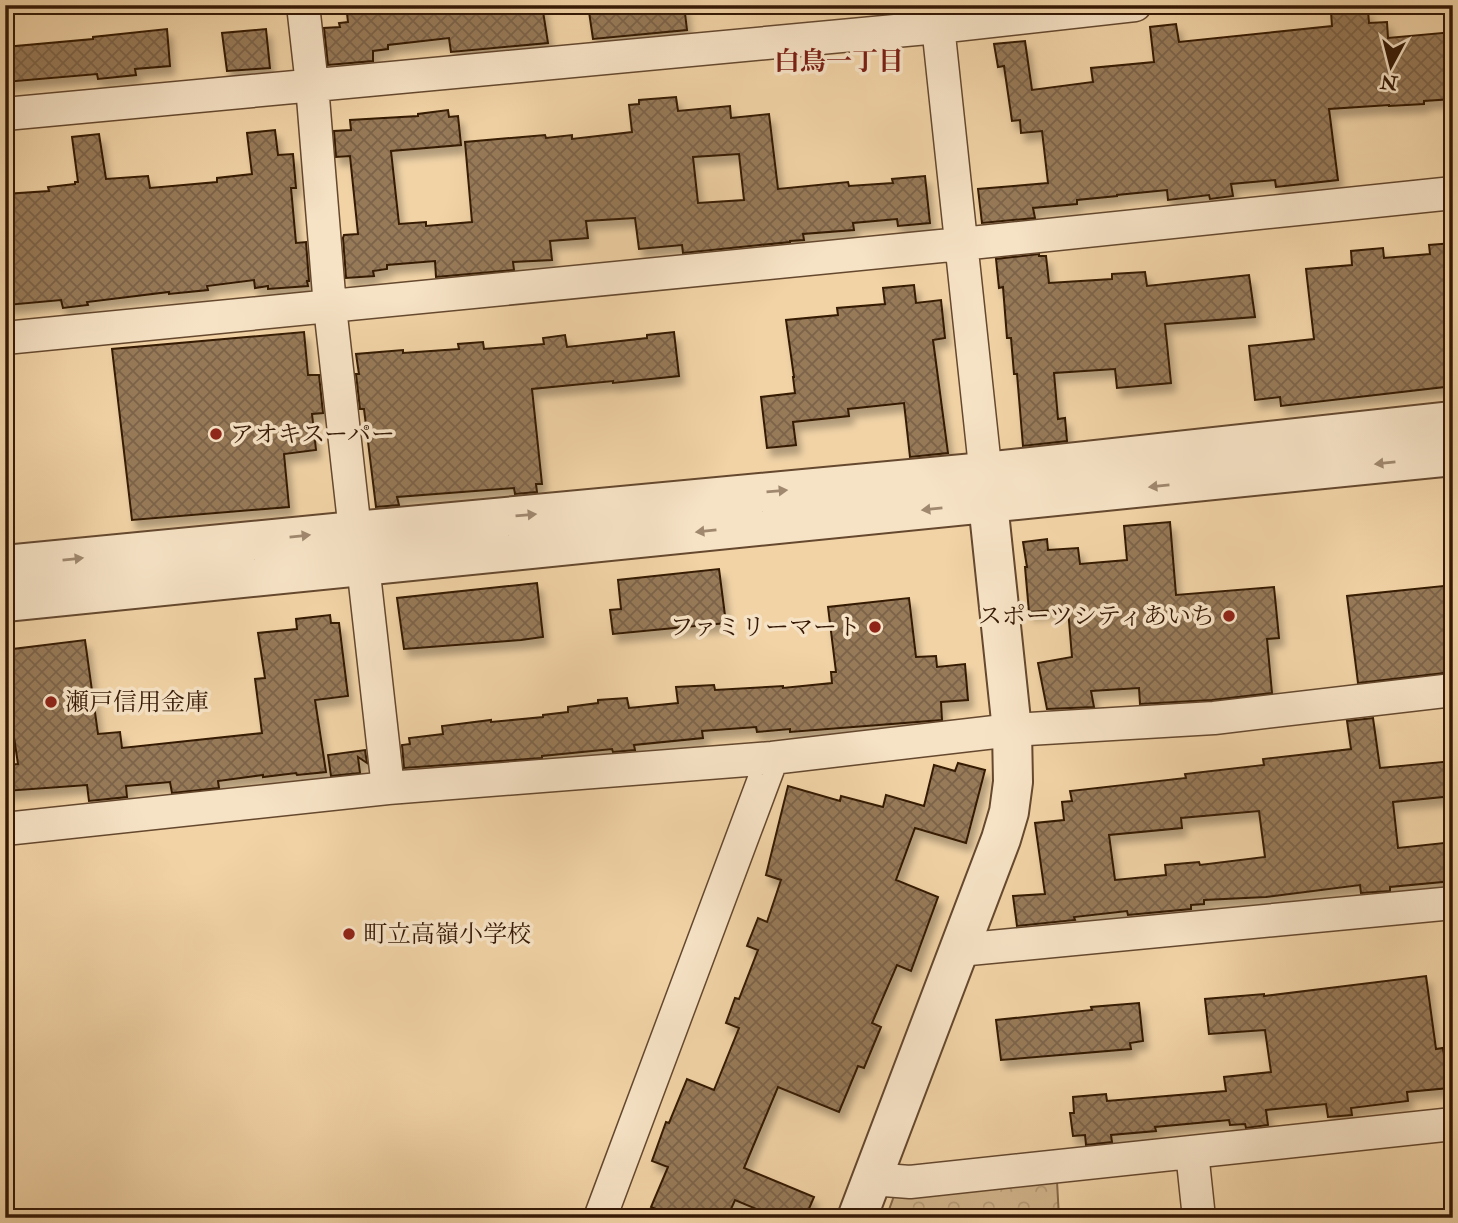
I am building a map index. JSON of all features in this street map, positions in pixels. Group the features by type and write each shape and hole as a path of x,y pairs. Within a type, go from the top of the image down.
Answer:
{"street":[{"path":"303,5 330,307 388,788"},
{"path":"5,114 312,85 937,16 1135,5"},
{"path":"857,1218 1001,839 1009,812 1013,782 1012,730 937,16"},
{"path":"5,338 1453,193"},
{"path":"987,488 1453,422"},
{"path":"5,565 359,548 987,488 1453,456"},
{"path":"5,602 359,548"},
{"path":"5,829 388,788 772,758 1012,730 1213,718 1453,690"},
{"path":"600,1218 772,758"},
{"path":"959,950 1453,903"},
{"path":"871,1179 910,1182 1453,1124"},
{"path":"1192,1152 1199,1218"}],"green space":[{"path":"1057,1181 1059,1218 886,1218 894,1196"}],"building":[{"path":"346,5 438,5 439,14 542,5 548,43 451,52 449,38 388,45 388,49 373,51 373,61 328,65 324,28 340,27 339,23 348,22"},
{"path":"588,5 684,5 687,30 593,39"},
{"path":"1368,10 1369,23 1387,22 1388,38 1453,32 1453,99 1424,101 1424,104 1329,109 1338,180 1276,187 1275,180 1231,184 1233,196 1210,199 1209,195 1168,200 1167,190 1117,195 1077,200 1077,204 1033,208 1035,218 982,223 978,189 1048,183 1042,131 1021,133 1020,120 1012,121 1004,66 998,67 994,44 1025,41 1032,90 1093,82 1091,68 1154,62 1150,27 1176,24 1179,42 1332,26 1331,12"},
{"path":"167,29 170,66 135,69 136,75 98,79 97,74 5,82 5,47"},
{"path":"266,29 270,68 227,71 222,33"},
{"path":"676,97 678,111 730,106 731,118 769,114 778,189 848,182 849,186 893,183 892,179 925,176 930,223 898,226 897,219 853,223 854,230 803,234 804,240 683,253 682,245 639,249 635,218 586,221 588,238 550,241 552,260 513,262 514,270 436,277 435,261 387,265 387,269 373,271 374,276 346,278 343,238 344,235 358,234 350,156 336,157 334,131 351,130 350,120 418,116 448,110 449,117 458,116 461,145 391,151 399,224 426,222 426,226 472,222 465,142 545,135 546,138 572,135 572,139 632,132 629,105 639,104 639,100","holes":["739,154 744,200 698,203 693,157"]},
{"path":"275,130 278,155 293,154 296,188 291,188 296,243 306,242 308,286 255,288 254,280 207,286 208,290 87,302 88,305 63,308 61,300 7,305 5,194 49,191 48,187 78,182 72,137 99,134 106,179 148,176 150,188 217,182 217,178 252,174 247,133"},
{"path":"1453,243 1453,386 1281,406 1280,397 1255,400 1249,346 1314,339 1306,269 1352,265 1351,251 1383,248 1384,258 1430,254 1429,245"},
{"path":"1039,254 1046,256 1049,283 1112,279 1112,274 1145,272 1147,286 1249,275 1255,317 1165,324 1171,383 1117,388 1115,369 1054,373 1058,419 1065,418 1067,441 1023,446 1017,374 1014,374 1011,338 1007,338 1003,287 999,288 996,259"},
{"path":"914,285 916,303 941,300 945,338 933,340 948,453 910,457 904,403 848,409 849,416 793,422 796,445 767,448 761,397 795,393 786,320 838,315 837,308 885,304 883,288"},
{"path":"304,332 308,375 319,375 323,413 312,414 316,450 284,454 289,507 132,520 112,349"},
{"path":"674,332 679,376 532,389 542,484 536,484 537,492 515,494 514,488 397,497 399,505 376,507 364,409 360,409 356,354 459,349 458,344 483,342 484,349 544,344 543,338 565,335 567,347 647,338 647,335"},
{"path":"1170,522 1176,595 1274,587 1279,638 1267,639 1272,693 1140,704 1139,688 1091,691 1094,707 1047,709 1038,663 1072,657 1068,609 1029,612 1023,542 1047,539 1048,550 1078,548 1080,564 1127,560 1124,526"},
{"path":"719,569 726,623 613,634 610,610 621,609 618,580"},
{"path":"537,583 543,637 404,649 397,598"},
{"path":"1453,585 1453,672 1358,683 1347,596"},
{"path":"909,598 916,657 936,656 937,667 965,664 968,700 941,702 942,720 790,732 790,729 757,732 756,727 702,731 703,738 634,745 635,750 613,752 612,749 542,758 404,768 402,745 410,744 409,738 443,734 442,726 543,717 568,712 568,707 598,703 598,700 627,698 629,708 678,703 676,687 714,685 715,690 832,683 831,672 836,672 828,607"},
{"path":"330,615 331,623 339,623 348,696 315,700 326,772 263,775 218,781 219,788 172,793 170,782 126,786 127,797 89,801 87,785 5,791 5,765 18,764 5,677 5,650 85,640 98,734 120,732 122,748 262,733 255,679 265,678 258,633 297,629 296,619"},
{"path":"1373,718 1380,768 1453,761 1453,796 1393,802 1398,848 1453,842 1453,881 1390,887 1390,891 1361,893 1360,885 1266,897 1204,900 1204,904 1191,905 1191,909 1128,915 1127,911 1017,926 1013,896 1045,894 1035,823 1064,820 1062,802 1072,801 1070,791 1186,778 1185,774 1264,765 1263,759 1351,749 1347,721","holes":["1259,811 1265,857 1200,865 1199,862 1165,865 1166,875 1115,880 1109,835 1182,828 1181,818"]},
{"path":"365,750 367,763 358,757 360,773 331,776 328,755"},
{"path":"958,763 985,770 966,843 915,828 896,880 938,897 911,971 897,965 872,1023 881,1027 864,1068 858,1066 839,1112 778,1087 744,1168 814,1197 805,1218 778,1218 735,1200 727,1218 677,1218 651,1207 668,1167 652,1161 666,1122 669,1123 687,1079 714,1090 739,1028 726,1023 735,998 739,999 758,950 747,946 758,918 767,922 781,880 766,875 788,786 840,801 841,796 883,807 886,795 924,806 934,765 955,771"},
{"path":"1426,976 1436,1049 1443,1048 1449,1088 1407,1092 1408,1101 1351,1108 1352,1115 1328,1117 1326,1104 1266,1110 1268,1125 1246,1128 1245,1124 1230,1125 1229,1120 1155,1127 1156,1131 1111,1135 1112,1142 1086,1145 1085,1135 1073,1136 1070,1113 1074,1113 1073,1097 1106,1094 1107,1101 1226,1091 1224,1077 1271,1072 1265,1030 1209,1034 1205,999 1264,996"},
{"path":"1139,1003 1143,1041 1130,1043 1131,1049 1001,1060 996,1020"}],"place":[{"name":"アオキスーパー","path":"216,434"},
{"name":"スポーツシティあいち","path":"1229,616"},
{"name":"ファミリーマート","path":"875,627"},
{"name":"瀬戸信用金庫","path":"51,702"},
{"name":"町立高嶺小学校","path":"349,934"}],"district":[{"name":"白鳥一丁目","path":"839,61"}]}
